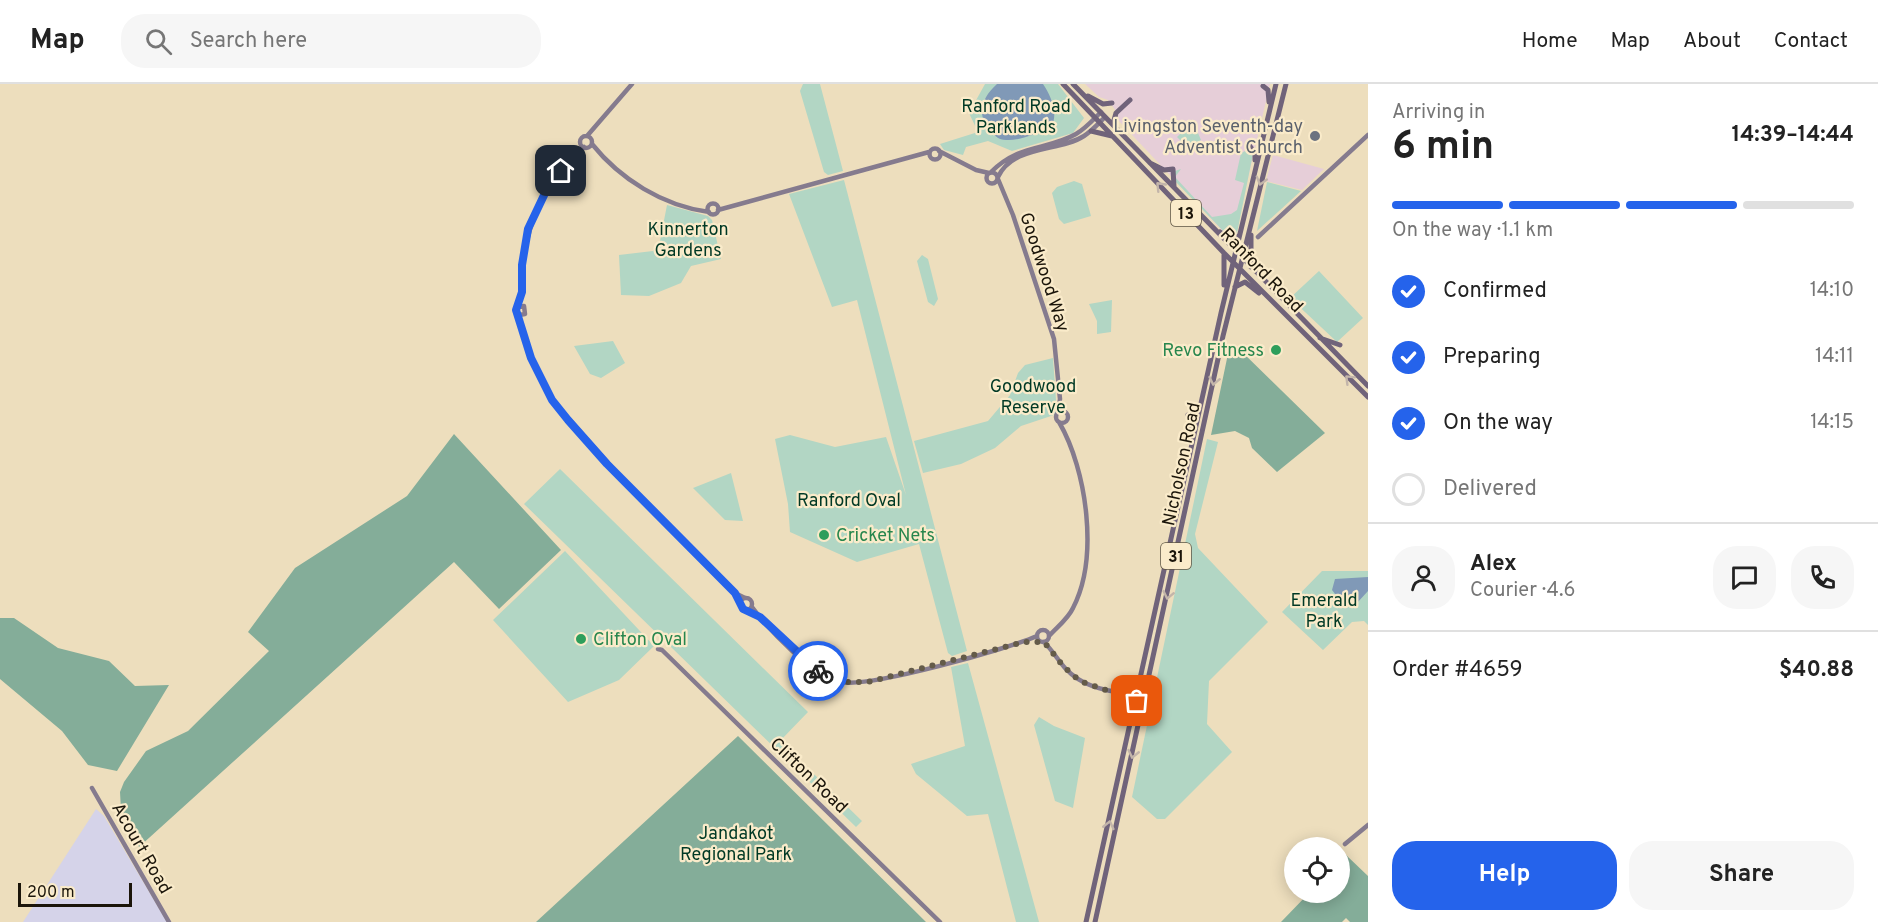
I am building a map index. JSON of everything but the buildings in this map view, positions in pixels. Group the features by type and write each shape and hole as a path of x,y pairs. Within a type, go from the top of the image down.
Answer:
{"main road":[{"name":"Ranford Road","path":"1063,84 1239,269 1368,397"},
{"name":"Ranford Road","path":"1073,84 1316,336 1368,386"},
{"name":"Nicholson Road","path":"1086,922 1221,313 1276,84"},
{"name":"Nicholson Road","path":"1095,922 1239,269 1286,84"},
{"path":"1263,86 1268,90 1270,107"},
{"path":"1081,92 1103,104 1112,103"},
{"path":"1113,125 1116,113 1130,100"},
{"path":"1091,131 1113,136"},
{"path":"1255,170 1255,153 1251,145 1262,140"},
{"path":"1148,162 1164,170 1173,168 1174,189"},
{"path":"1251,269 1249,245 1257,211 1255,201"},
{"path":"1193,207 1201,211 1225,237 1232,239 1239,236"},
{"path":"1221,313 1226,277 1224,253"},
{"path":"1235,287 1242,282 1248,283 1277,307"},
{"path":"1316,336 1340,345"},
{"path":"1188,415 1194,435"},
{"path":"1126,699 1131,725"}],"street":[{"path":"523,328 525,314 521,306 528,229 546,191 575,154 587,143 632,84"},
{"path":"996,180 1004,167 1015,159 1076,140 1091,131 1103,115"},
{"path":"986,179 990,172 1005,159 1022,150 1074,135 1098,120"},
{"path":"1258,237 1368,135"},
{"path":"587,143 653,195 714,214 718,208 919,156 929,155 936,160 939,154"},
{"path":"929,155 933,149 939,154 976,170 990,172 996,180"},
{"path":"976,170 986,179 996,180"},
{"name":"Goodwood Way","path":"996,180 1013,216 1054,339 1060,399 1056,418 1062,422 1084,499 1088,561 1080,595 1072,611 1049,637 1040,640"},
{"path":"695,209 713,203 718,208"},
{"path":"708,206 708,212"},
{"path":"521,306 516,310 531,358 552,400 607,464 735,593 743,609 750,608"},
{"path":"519,315 525,314"},
{"name":"Goodwood Way","path":"1060,399 1068,416 1062,422"},
{"path":"1058,412 1065,411"},
{"path":"735,593 752,601 750,608"},
{"path":"740,603 745,598"},
{"path":"750,608 810,666 834,680 849,683 877,681 1024,642 1040,640 1080,681 1144,700"},
{"path":"1040,640 1040,631 1057,626"},
{"path":"1045,630 1052,650"},
{"name":"Clifton Road","path":"658,649 662,650 940,922"},
{"path":"1116,693 1126,699 1137,698"},
{"name":"Acourt Road","path":"92,788 169,922"},
{"path":"1350,840 1368,825"}],"shaded area":[{"path":"997,84 1043,84 1054,111 1051,127 1017,139 999,139 986,126 982,113 987,95"},
{"path":"1085,84 1270,84 1233,242 1118,120 1118,114 1108,100 1099,97"},
{"path":"1273,155 1324,169 1302,190 1266,181"},
{"path":"1368,577 1368,591 1357,603 1342,603 1332,590 1335,579"},
{"path":"96,809 104,816 167,922 23,922"}],"green space":[{"path":"803,84 820,84 843,171 828,175 824,172 800,91"},
{"name":"Ranford Road Parklands","path":"985,84 1058,84 1084,118 1073,133 1012,151 988,141 966,147 963,155 944,150 940,144 978,132 969,113"},
{"path":"1179,129 1198,133 1201,140 1190,150 1177,137 1180,134"},
{"path":"1247,150 1253,154 1237,233 1230,238 1173,179 1175,171 1181,169 1175,177 1212,217 1231,214 1237,210 1244,183 1235,180 1241,153"},
{"name":"Ranford Oval","path":"844,180 967,651 952,656 948,653 919,544 857,562 790,532 788,504 775,439 790,435 835,447 886,437 906,495 857,300 832,307 789,194"},
{"path":"1074,181 1082,184 1091,216 1064,224 1059,219 1052,193 1057,187"},
{"path":"1267,182 1301,191 1257,231"},
{"name":"Kinnerton Gardens","path":"667,205 708,216 712,220 721,259 691,266 681,283 649,296 621,295 619,255 653,251 660,241"},
{"path":"922,255 928,259 938,299 934,306 928,302 917,261"},
{"path":"1319,271 1363,318 1337,342 1290,298"},
{"path":"1112,300 1111,332 1097,334 1097,321 1089,304"},
{"path":"613,341 625,363 601,378 590,374 574,346"},
{"path":"1235,345 1325,433 1277,472 1252,448 1249,438 1235,431 1211,435 1229,349"},
{"name":"Goodwood Reserve","path":"1053,358 1057,414 1021,426 995,448 961,464 923,473 914,441 988,421 1010,395 1018,373 1025,365"},
{"path":"454,434 561,550 499,609 454,562 139,847 121,810 120,792 124,782 146,751 188,731 269,651 248,632 295,568 407,496"},
{"path":"1207,439 1218,442 1195,534 1198,548 1268,622 1209,681 1207,724 1232,752 1165,819 1157,819 1132,797"},
{"path":"560,469 808,712 780,741 862,821 856,827 524,504"},
{"path":"731,473 743,521 725,520 693,488"},
{"path":"565,551 654,646 619,680 568,702 493,620"},
{"name":"Emerald Park","path":"1322,571 1368,571 1368,625 1364,621 1352,622 1323,650 1282,612"},
{"path":"0,618 14,618 58,648 109,661 135,686 169,685 117,771 88,765 62,731 0,679"},
{"path":"968,663 1039,922 1016,922 988,814 967,816 916,774 911,764 965,746 951,667"},
{"path":"1039,717 1054,726 1085,738 1073,808 1055,801 1034,725"},
{"name":"Jandakot Regional Park","path":"738,736 926,922 536,922"},
{"path":"1350,859 1368,876 1368,922 1350,922 1346,918 1342,922 1281,922 1299,903 1350,903"}],"way so far":[{"path":"818,671 843,682 877,681 1024,642 1039,641 1044,642 1064,667 1080,681 1137,701"}],"place":[{"name":"Livingston Seventh-day Adventist Church","path":"1315,136"},
{"name":"Revo Fitness","path":"1276,350"},
{"name":"Cricket Nets","path":"824,535"},
{"name":"Clifton Oval","path":"581,639"}],"route":[{"path":"561,171 546,191 528,229 522,265 522,292 516,310 540,379 552,400 568,420 607,464 735,593 741,608 760,617 818,671"}]}
